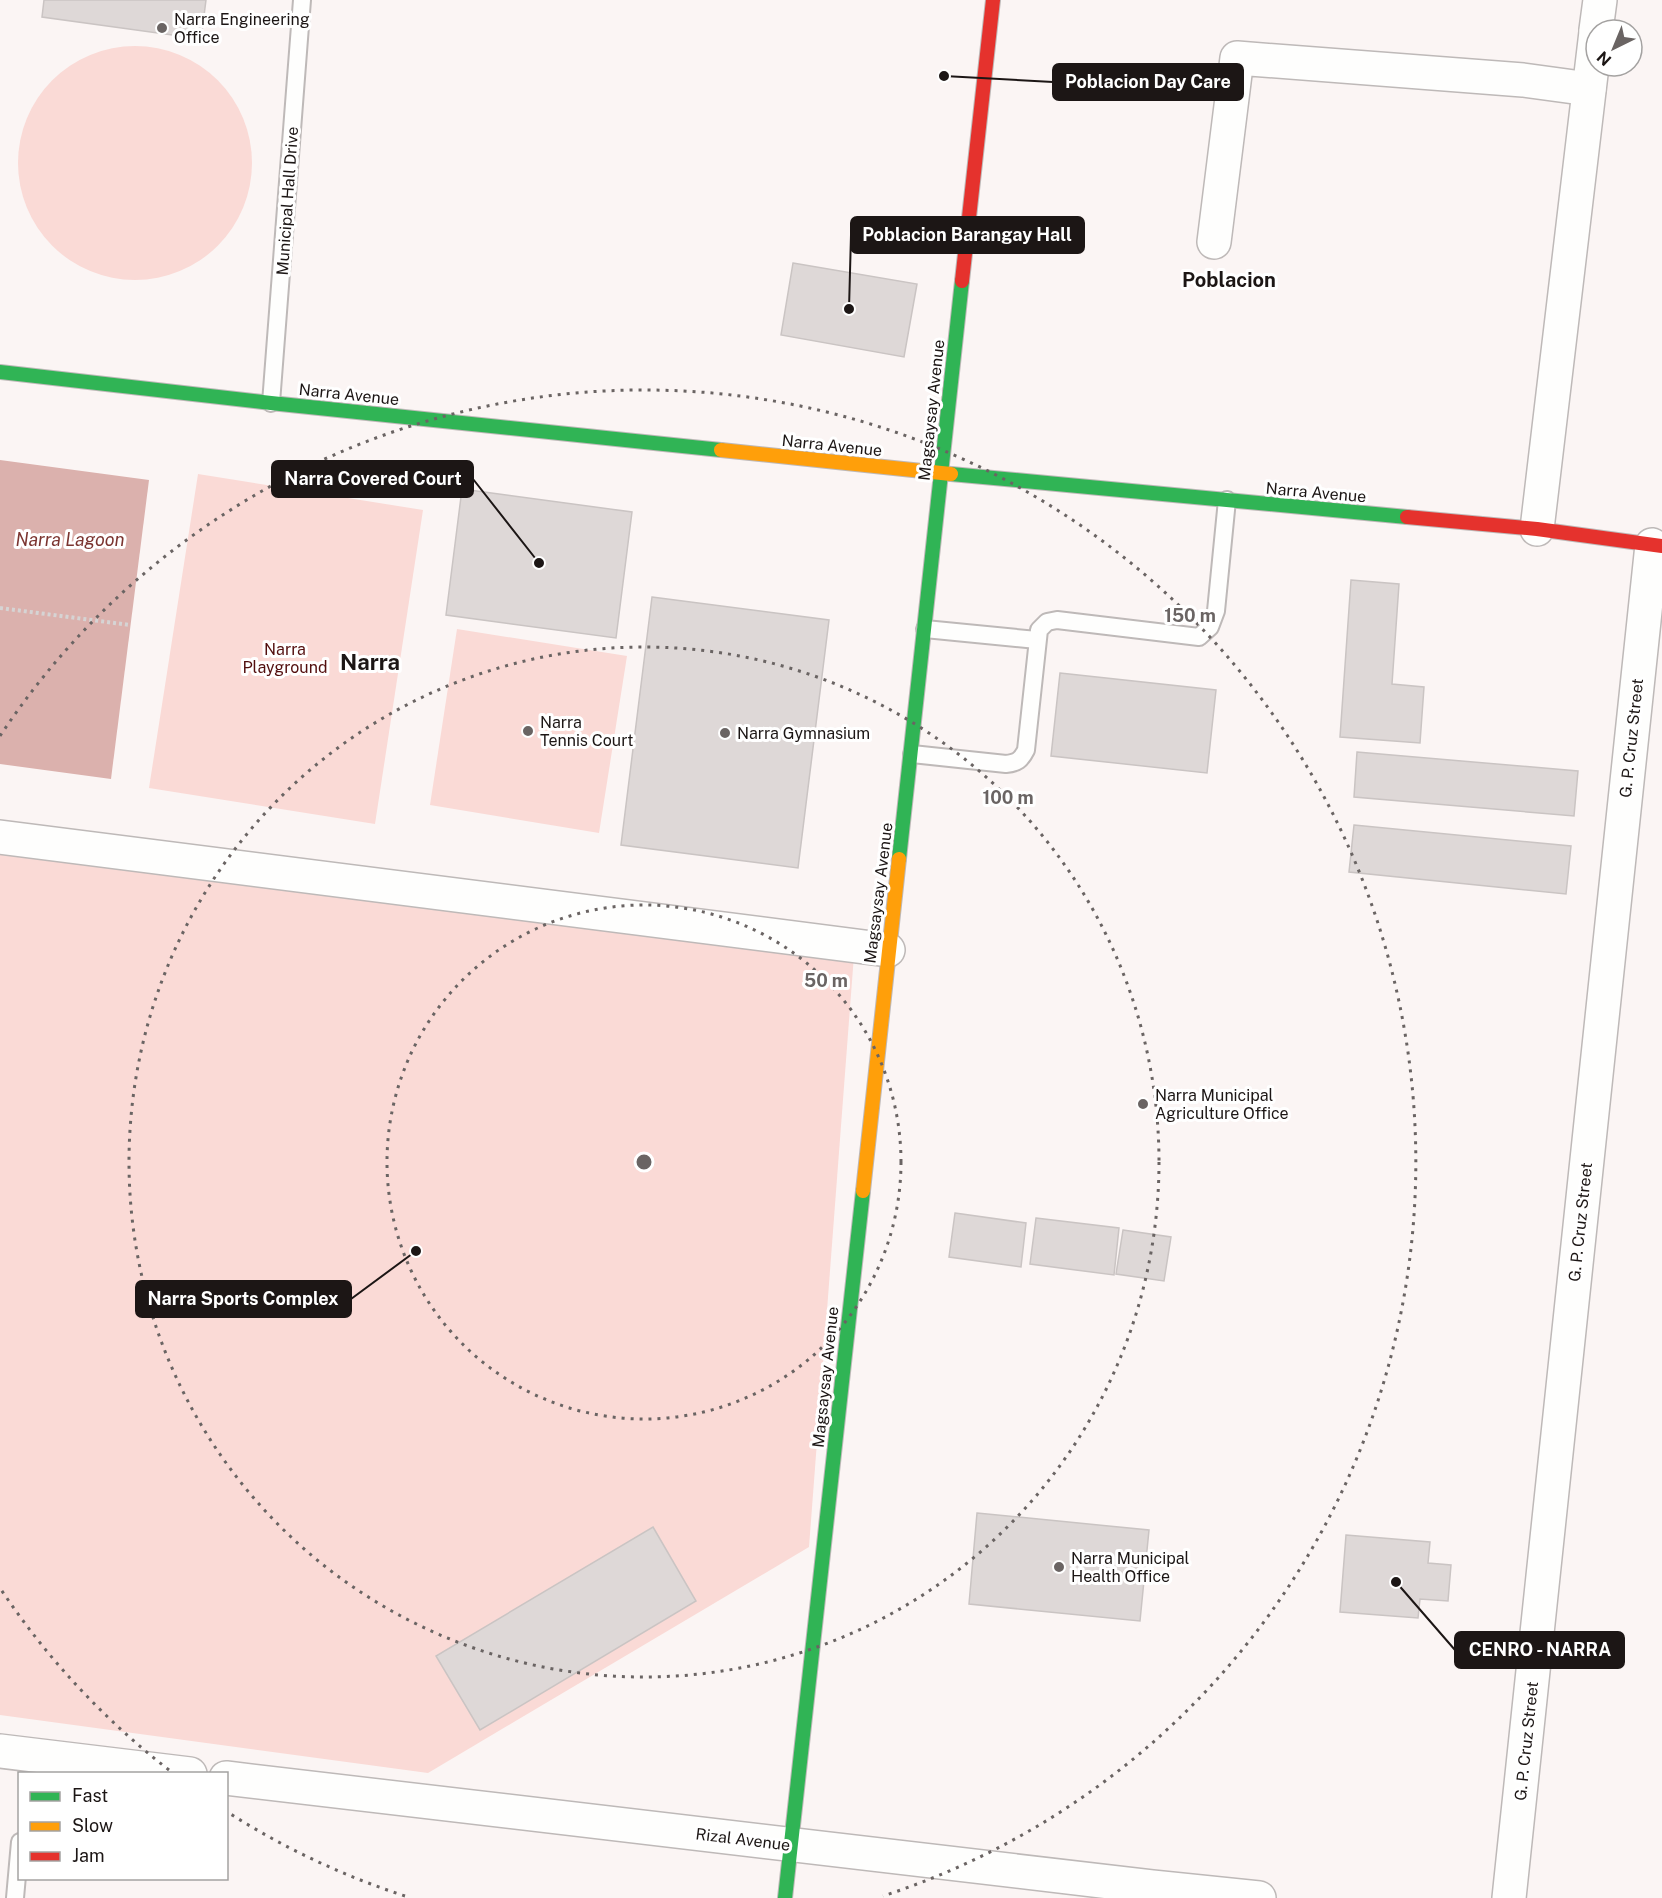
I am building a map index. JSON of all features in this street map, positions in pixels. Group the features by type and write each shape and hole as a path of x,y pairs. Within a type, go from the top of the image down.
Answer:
{"street":[{"name":"Magsaysay Avenue","path":"785,1898 993,0"},
{"path":"1598,18 1600,0"},
{"path":"1214,242 1237,58 1523,80 1589,89"},
{"path":"1537,529 1590,78"},
{"name":"Narra Avenue","path":"0,372 271,403 940,473 1537,529 1657,545"},
{"name":"G. P. Cruz Street","path":"1509,1898 1657,545"},
{"path":"0,837 888,950"},
{"path":"17,1760 177,1772"},
{"name":"Rizal Avenue","path":"228,1778 791,1845 1151,1892 1259,1898"}],"lane":[{"name":"Municipal Hall Drive","path":"271,403 302,0"},
{"path":"912,754 1006,764 1016,763 1022,759 1026,750 1037,640 1039,630 1047,622 1057,620 1199,637 1210,627 1216,611 1227,500"},
{"path":"925,629 1037,640"},
{"path":"15,1898 18,1864"}],"path":[{"path":"0,608 130,625"}],"green space":[{"path":"124,46 146,46 180,55 200,66 218,80 232,98 243,118 250,140 252,163 250,186 243,208 232,228 218,246 190,266 169,275 146,280 124,280 101,275 80,266 61,254 44,237 23,197 18,174 18,152 23,129 32,108 44,89 61,72 101,51"},
{"name":"Narra Playground","path":"198,474 423,510 375,824 149,788"},
{"name":"Narra Tennis Court","path":"457,629 627,656 599,833 430,805"},
{"path":"0,846 854,955 809,1547 428,1773 0,1715"}],"water":[{"name":"Narra Lagoon","path":"0,460 149,480 111,779 0,764"}],"building":[{"name":"Narra Engineering Office","path":"44,0 206,0 201,39 42,17"},
{"path":"793,263 917,284 904,357 781,335"},
{"path":"462,489 632,512 616,638 446,615"},
{"path":"1351,580 1399,584 1392,684 1424,687 1420,743 1340,737"},
{"name":"Narra Gymnasium","path":"652,597 829,620 798,868 621,845"},
{"path":"1060,673 1216,690 1207,773 1051,756"},
{"path":"1357,752 1578,771 1574,816 1354,797"},
{"path":"1354,825 1571,846 1566,894 1349,872"},
{"path":"955,1213 1026,1223 1021,1267 949,1257"},
{"path":"1036,1218 1119,1228 1114,1275 1030,1264"},
{"path":"1123,1230 1171,1237 1164,1281 1116,1274"},
{"name":"Narra Municipal Health Office","path":"977,1513 1149,1530 1140,1621 969,1604"},
{"path":"653,1527 696,1601 480,1730 436,1656"},
{"path":"1346,1535 1430,1542 1428,1563 1451,1565 1448,1601 1420,1599 1418,1618 1340,1612"}],"traffic: fast":[{"path":"899,859 962,281"},
{"path":"0,372 721,450"},
{"path":"951,474 1407,517"},
{"path":"785,1898 863,1191"}],"traffic: slow":[{"path":"721,450 951,474"},
{"path":"863,1191 899,859"}],"traffic: jam":[{"path":"962,281 993,0"},
{"path":"1407,517 1537,529 1662,546"}],"place":[{"name":"Narra Engineering Office","path":"162,28"},
{"name":"Poblacion Day Care","path":"944,76"},
{"name":"Poblacion Barangay Hall","path":"849,309"},
{"name":"Narra Covered Court","path":"539,563"},
{"name":"Narra Tennis Court","path":"528,731"},
{"name":"Narra Gymnasium","path":"725,733"},
{"name":"Narra Municipal Agriculture Office","path":"1143,1104"},
{"name":"Narra Sports Complex","path":"416,1251"},
{"name":"Narra Municipal Health Office","path":"1059,1567"},
{"name":"CENRO - NARRA","path":"1396,1582"}],"district":[{"name":"Poblacion","path":"1229,280"},
{"name":"Narra","path":"370,662"}]}
